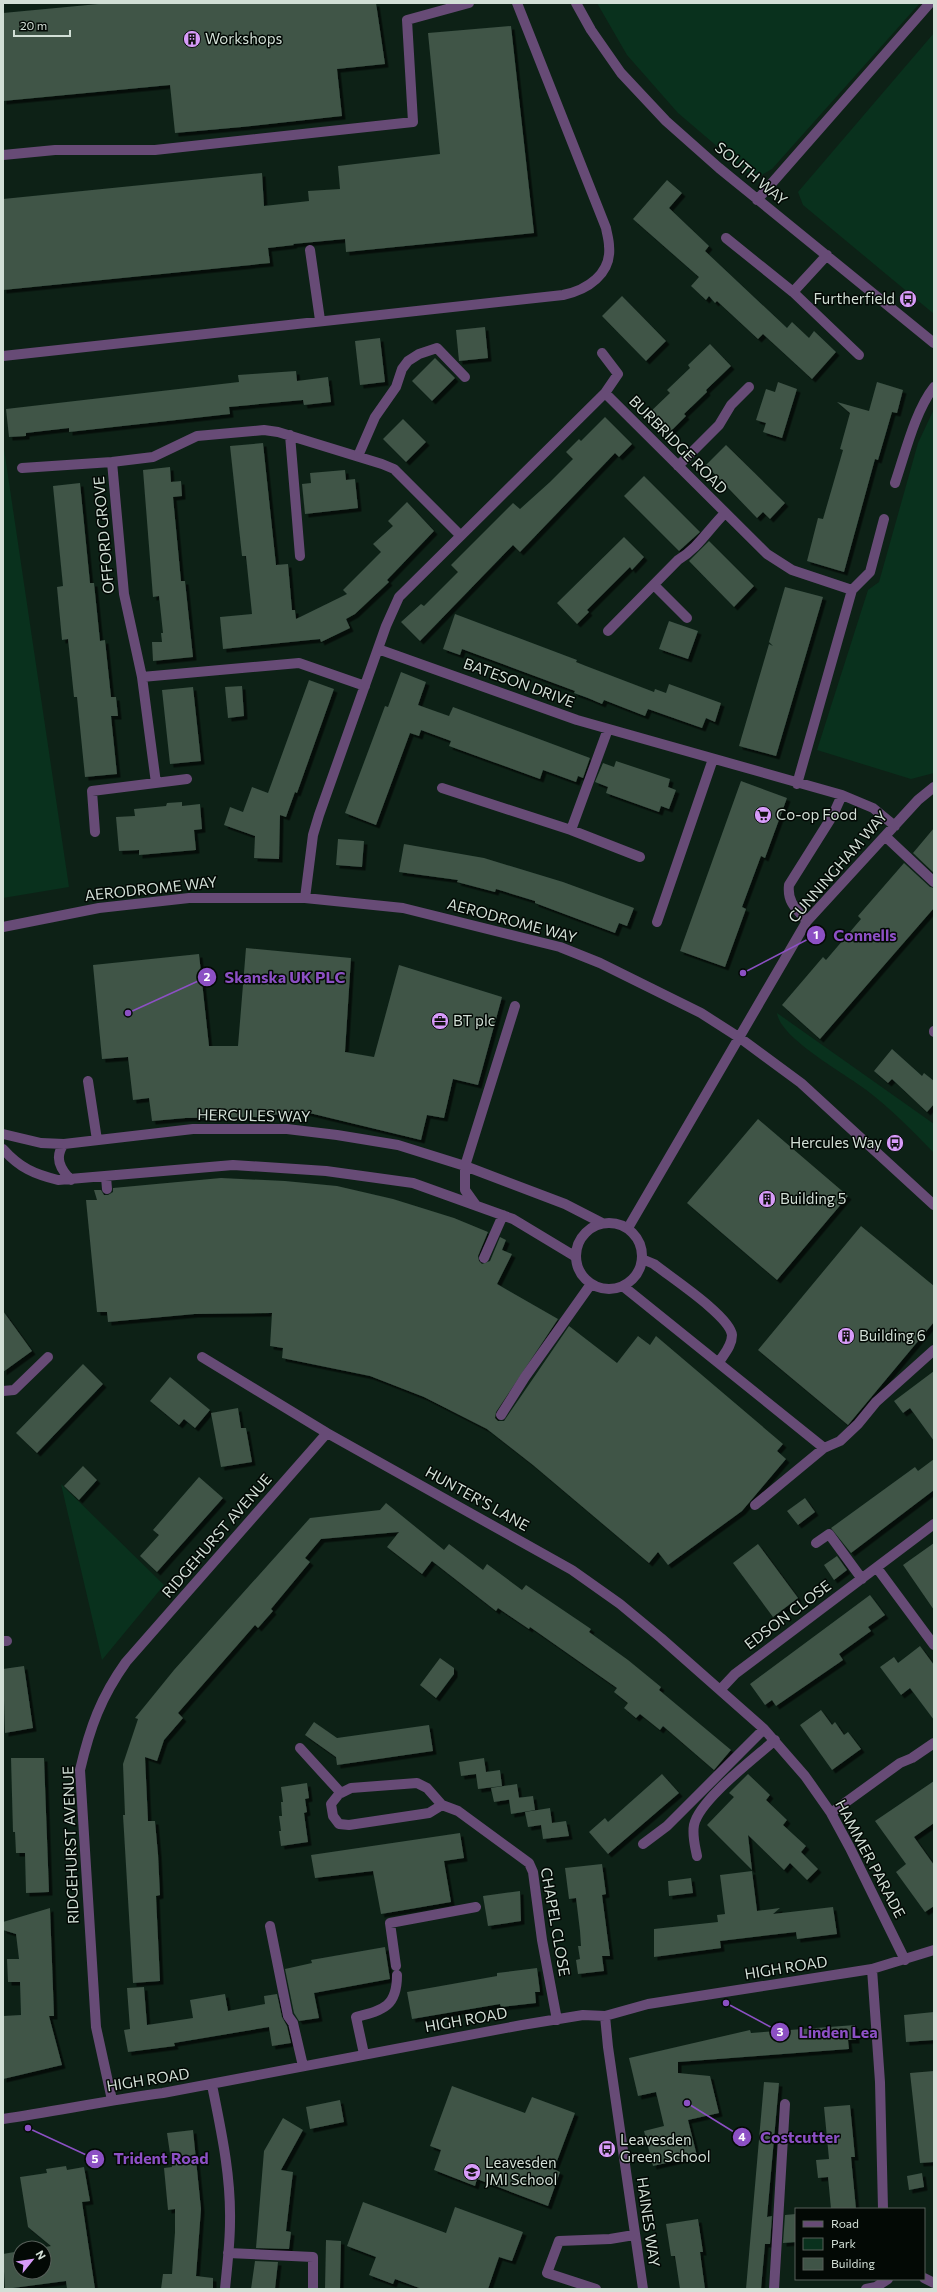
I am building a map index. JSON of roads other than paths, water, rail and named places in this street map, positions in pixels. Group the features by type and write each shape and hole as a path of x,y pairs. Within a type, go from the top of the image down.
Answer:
{"street":[{"path":"3,155 56,150 155,150 413,122 407,20 470,3"},
{"path":"3,356 320,320 563,295 588,287 604,270 607,264 610,247 606,228 517,3"},
{"name":"SOUTH WAY","path":"576,3 606,53 639,93 666,121 757,200 827,255 934,343"},
{"path":"757,200 930,3"},
{"path":"726,238 792,292 859,354"},
{"path":"310,250 320,320"},
{"path":"792,292 827,255"},
{"path":"358,456 375,418 392,396 402,369 408,361 437,348 465,377"},
{"path":"305,898 313,835 319,814 378,649 399,597 605,393 618,374 602,354"},
{"path":"678,466 719,425 731,405 749,387"},
{"path":"895,483 927,395 934,387"},
{"name":"BURBRIDGE ROAD","path":"605,393 767,554 792,570 852,590"},
{"name":"OFFORD GROVE","path":"156,783 142,678 124,594 112,462 153,457 197,436 264,430 290,435 394,469 460,535"},
{"path":"290,435 300,556"},
{"path":"22,468 112,462"},
{"path":"608,631 678,560 692,552 703,540 707,531 725,513"},
{"path":"797,784 852,590 870,572 884,519"},
{"path":"654,585 687,618"},
{"name":"BATESON DRIVE","path":"378,649 542,709 797,784 842,795 873,808 895,826"},
{"path":"142,678 299,663 365,686"},
{"path":"571,830 608,729"},
{"path":"657,922 713,759"},
{"path":"95,832 92,791 187,779"},
{"name":"CUNNINGHAM WAY","path":"740,1038 758,1002 807,921 918,800 934,787"},
{"path":"442,788 571,830 640,857"},
{"path":"807,921 790,903 788,895 789,885 833,815 842,795"},
{"path":"885,836 934,882"},
{"name":"AERODROME WAY","path":"3,927 99,908 189,898 305,898 403,908 560,947 600,963 701,1013 740,1038 801,1083 934,1205"},
{"path":"477,1205 465,1190 465,1166 515,1006"},
{"path":"602,1223 584,1235 578,1245 576,1257 579,1271 591,1284 602,1289 613,1290 624,1287 640,1270 642,1259 641,1246 628,1228 740,1038"},
{"path":"88,1081 96,1140"},
{"name":"HERCULES WAY","path":"3,1134 41,1143 64,1144 192,1129 287,1129 398,1145 465,1166 565,1204 602,1223 615,1224 628,1228"},
{"path":"64,1144 59,1150 58,1160 63,1172 71,1180"},
{"path":"3,1149 13,1160 30,1172 58,1180 233,1165 283,1167 413,1183 513,1219 564,1252 576,1257"},
{"path":"106,1177 107,1189"},
{"path":"484,1258 503,1215"},
{"path":"642,1259 654,1264 724,1319 732,1335 731,1341 719,1362"},
{"path":"501,1415 524,1377 552,1342 591,1284"},
{"path":"624,1287 824,1448"},
{"path":"755,1505 824,1448 840,1441 858,1424 876,1402 934,1350"},
{"path":"3,1391 14,1390 48,1357"},
{"name":"HUNTER'S LANE","path":"202,1357 327,1433 572,1570 626,1609 720,1690"},
{"name":"RIDGEHURST AVENUE","path":"112,2100 101,2054 95,2012 80,1770 89,1732 110,1684 126,1662 327,1433"},
{"name":"EDSON CLOSE","path":"720,1690 735,1674 934,1524"},
{"path":"816,1543 828,1534 862,1579"},
{"path":"877,1568 934,1645"},
{"name":"HAMMER PARADE","path":"720,1690 775,1740 805,1776 830,1813 850,1848 905,1960"},
{"path":"643,1844 667,1826 764,1729"},
{"path":"697,1856 694,1841 694,1826 697,1816 708,1800 775,1740"},
{"path":"830,1813 900,1763 912,1758 934,1743"},
{"path":"300,1748 341,1793 331,1804 333,1816 339,1824 349,1825 428,1813 442,1805"},
{"name":"CHAPEL CLOSE","path":"341,1793 350,1788 417,1783 427,1788 442,1805 458,1811 529,1863 533,1872 542,1940 557,2020"},
{"path":"364,2054 356,2017 378,2011 388,2006 396,1992 397,1970 390,1923 476,1907"},
{"path":"270,1926 288,2016 293,2023 303,2066"},
{"name":"HIGH ROAD","path":"3,2119 90,2106 112,2100 212,2084 364,2054 584,2015 605,2016 648,2004 872,1969 934,1950"},
{"path":"872,1969 880,2082 884,2208"},
{"name":"HAINES WAY","path":"605,2016 642,2289"},
{"path":"212,2084 225,2150 229,2192 228,2253 225,2289"},
{"path":"774,2289 785,2104"},
{"path":"596,2289 547,2273 559,2241 610,2239 634,2235"},
{"path":"228,2253 313,2257 313,2289"},
{"path":"925,2278 934,2283"},
{"path":"866,2289 876,2287 886,2280"}],"place":[{"name":"Workshops","path":"192,39"},
{"name":"Furtherfield","path":"908,299"},
{"name":"Co-op Food","path":"763,815"},
{"name":"Connells","path":"743,973"},
{"name":"Skanska UK PLC","path":"128,1013"},
{"name":"BT plc","path":"440,1021"},
{"name":"Hercules Way","path":"895,1143"},
{"name":"Building 5","path":"767,1199"},
{"name":"Building 6","path":"846,1336"},
{"name":"Linden Lea","path":"726,2003"},
{"name":"Costcutter","path":"687,2103"},
{"name":"Trident Road","path":"28,2128"},
{"name":"Leavesden Green School","path":"607,2149"},
{"name":"Leavesden JMI School","path":"472,2172"}]}
